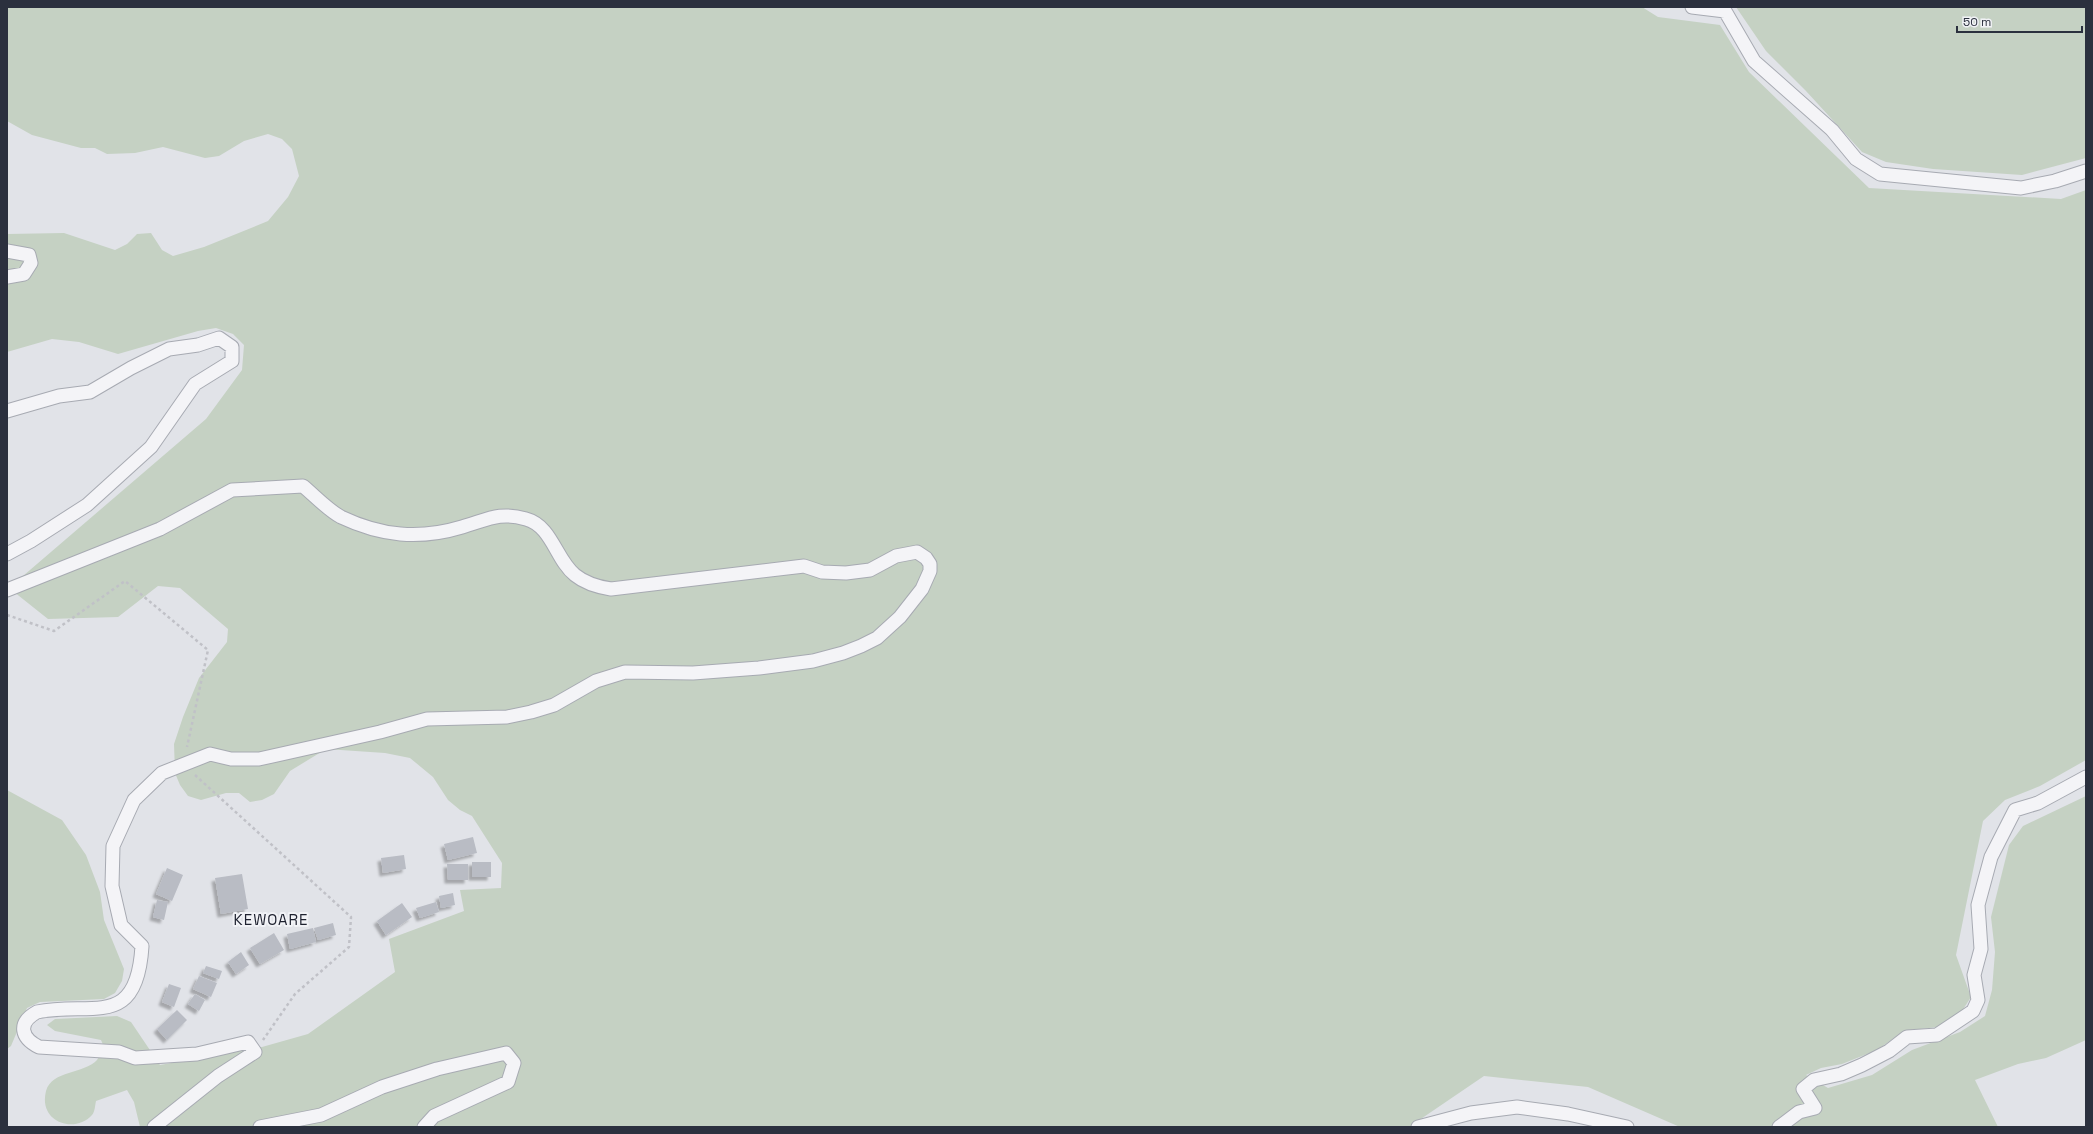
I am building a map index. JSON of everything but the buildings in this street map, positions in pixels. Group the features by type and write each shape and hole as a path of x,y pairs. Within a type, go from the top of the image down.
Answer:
{"street":[{"path":"1692,7 1725,11 1754,61 1832,130 1856,159 1880,174 2021,188 2055,181 2086,171"},
{"path":"7,251 29,254 31,263 24,274 7,277"},
{"path":"7,411 59,396 90,392 131,368 169,349 198,345 219,338 232,347 232,361 195,384 151,447 87,505 31,541 7,554"},
{"path":"7,590 160,529 232,490 303,486 340,516 383,532 413,536 440,534 492,517 510,514 530,520 546,533 559,555 574,574 594,586 611,589 804,566 822,572 852,573 870,570 896,556 917,552 926,558 930,564 930,572 922,588 900,617 877,638 861,646 836,655 813,661 759,668 693,673 625,672 596,682 554,705 507,718 426,719 380,732 259,759 231,759 210,754 162,773 134,800 113,846 112,886 121,926 142,946 141,969 135,984 127,996 117,1004 102,1009 37,1012 29,1016 24,1025 24,1033 28,1042 39,1047 119,1052 135,1058 197,1054 248,1042 255,1052 218,1076 180,1104 154,1127"},
{"path":"1779,1127 1799,1112 1815,1108 1803,1090 1814,1080 1841,1074 1862,1065 1889,1051 1907,1037 1937,1035 1972,1011 1978,1000 1974,975 1981,949 1978,905 1992,856 2015,810 2038,803 2086,777"},
{"path":"260,1127 321,1116 382,1087 437,1069 506,1053 514,1063 508,1082 434,1116 424,1127"},
{"path":"1418,1127 1471,1112 1518,1107 1568,1114 1627,1127"}],"path":[{"path":"7,615 54,631 125,582 208,650 184,764 351,917 349,947 295,994 255,1052"}],"green space":[{"path":"7,7 1642,7 1658,17 1720,25 1749,72 1869,188 2061,199 2086,190 2086,760 2040,786 2005,800 1983,821 1956,955 1971,997 1962,1011 1937,1027 1904,1031 1877,1050 1842,1064 1821,1068 1806,1075 1828,1088 1872,1075 1912,1050 1960,1032 1985,1016 1992,990 1995,952 1991,917 2009,845 2023,826 2086,796 2086,1040 2046,1058 2018,1064 1975,1080 1998,1127 1680,1127 1588,1087 1484,1076 1409,1127 140,1127 134,1102 127,1090 96,1101 93,1114 85,1121 77,1124 60,1122 53,1118 47,1111 45,1102 46,1091 49,1084 61,1076 84,1068 97,1060 104,1047 101,1040 55,1031 47,1025 55,1019 117,1016 131,1022 160,1065 262,1047 308,1034 395,972 389,939 464,911 460,890 501,888 502,863 472,816 460,810 448,800 433,777 410,758 385,753 326,749 290,771 274,794 262,800 250,802 239,793 226,793 201,800 188,796 180,785 175,773 174,744 199,678 227,642 228,629 180,588 158,586 118,617 48,619 9,588 206,419 242,370 244,345 233,334 216,328 198,331 118,354 79,342 52,339 7,352 7,234 64,233 115,250 127,244 137,234 151,233 162,250 173,256 204,247 268,221 288,197 299,176 292,149 282,139 268,134 244,141 219,156 205,158 163,147 135,153 107,154 95,148 81,148 32,135 7,121"},
{"path":"1736,7 2086,7 2086,158 2022,175 1933,169 1886,162 1862,152 1806,91 1766,51"},
{"path":"7,790 62,820 86,855 100,892 104,920 124,969 122,981 115,993 104,999 40,1002 27,1008 11,1046 7,1049"}],"district":[{"name":"KEWOARE","path":"271,920"}]}
